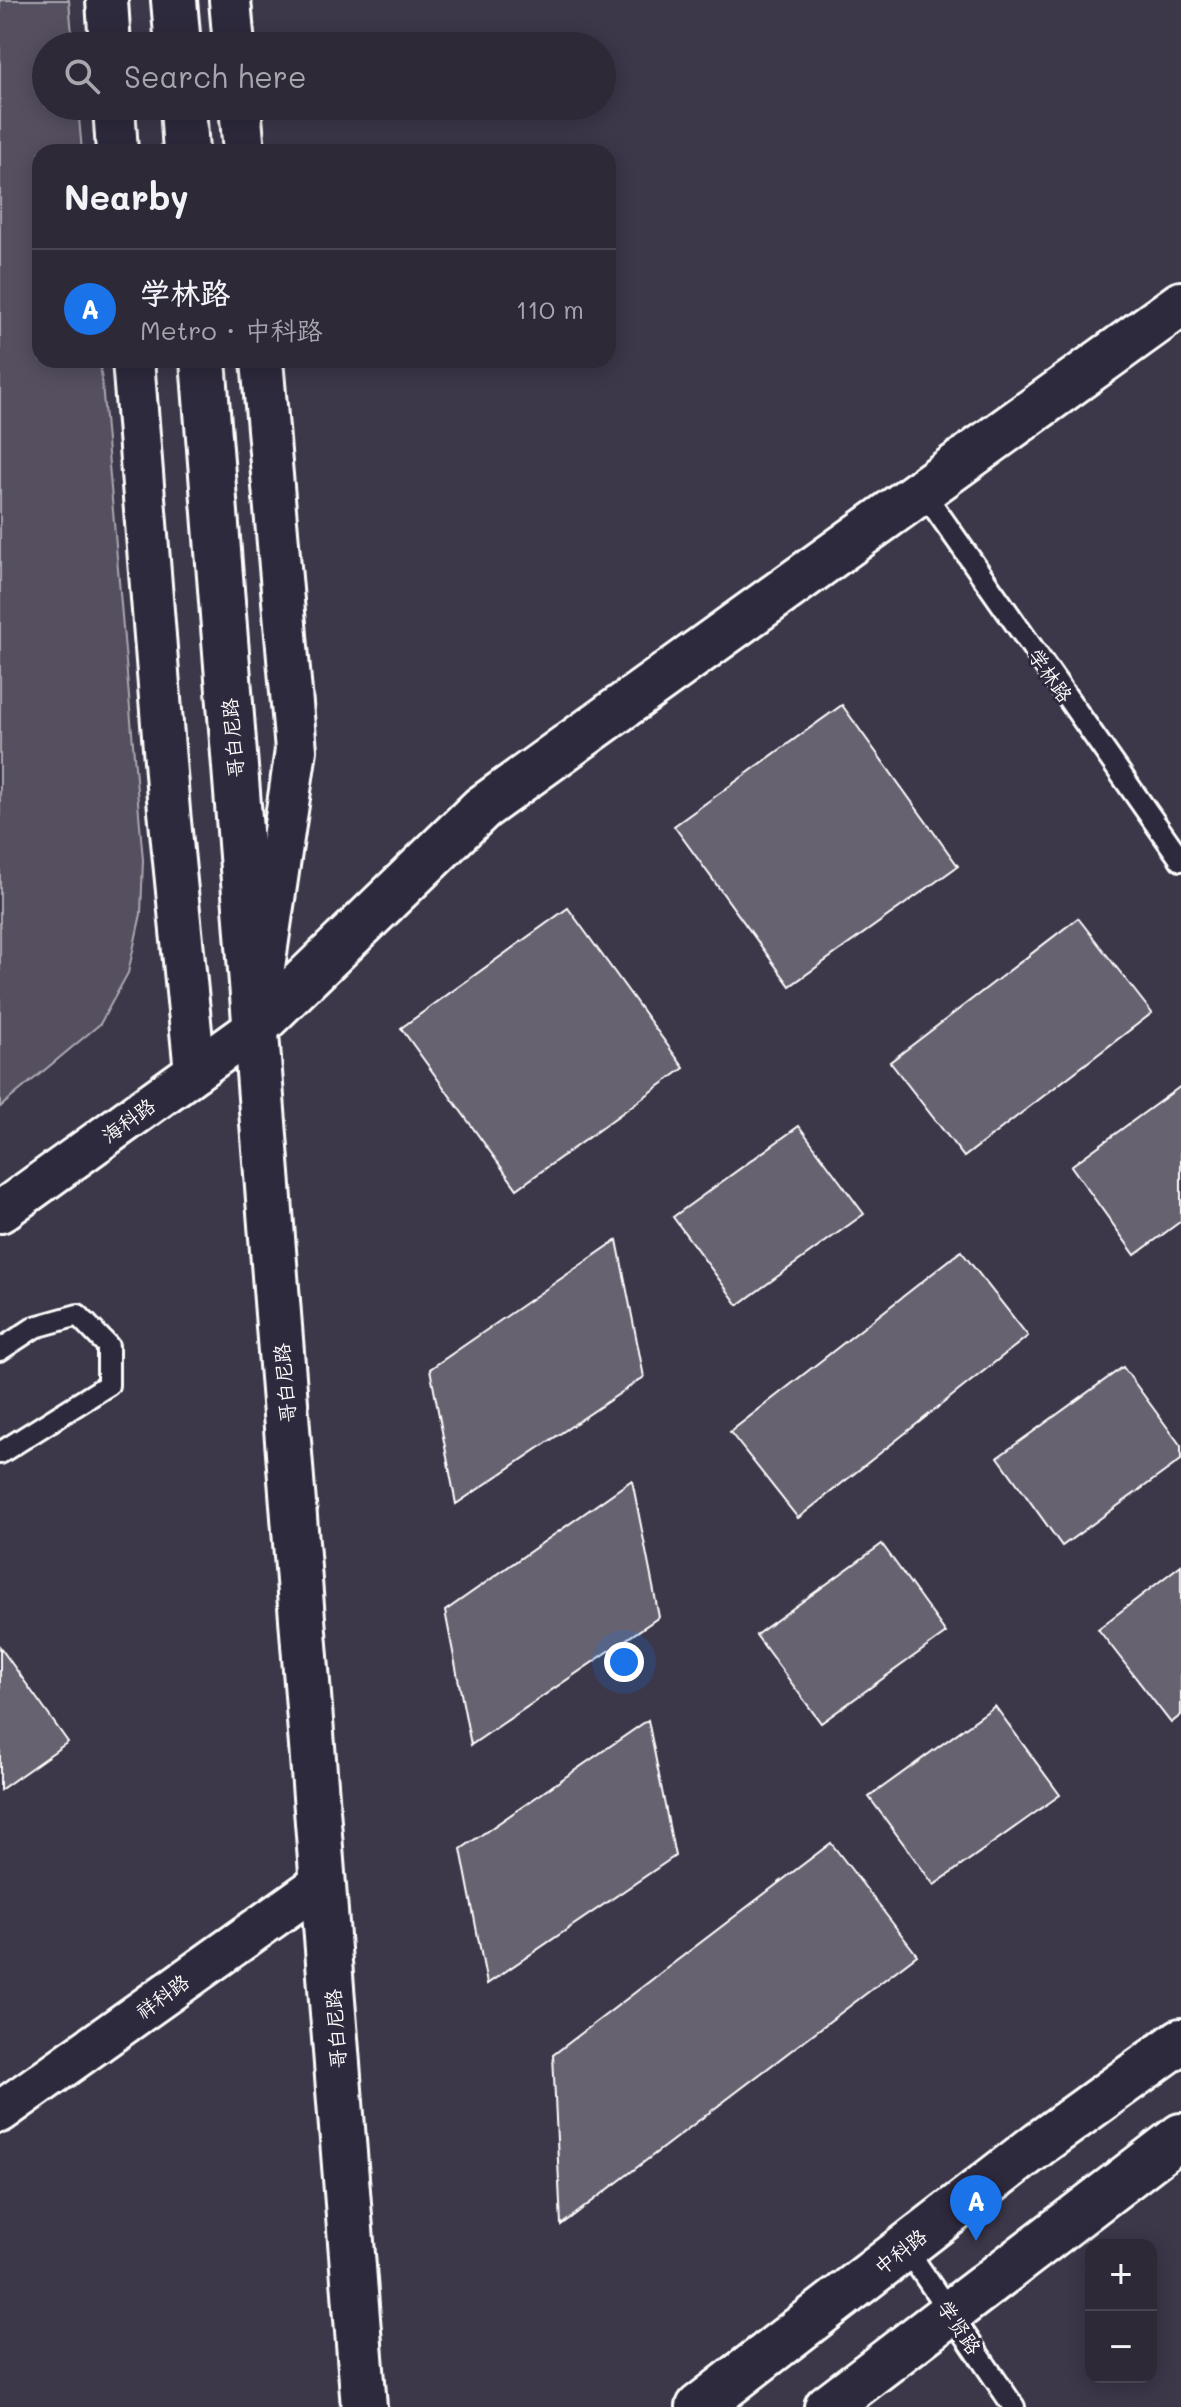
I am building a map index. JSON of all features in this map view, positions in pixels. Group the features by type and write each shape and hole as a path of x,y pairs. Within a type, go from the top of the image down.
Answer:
{"street":[{"path":"107,0 109,32"},
{"path":"174,0 177,32"},
{"path":"230,0 233,32"},
{"path":"115,120 116,144"},
{"path":"184,120 185,144"},
{"path":"241,120 243,144"},
{"path":"255,1028 482,808 1181,304"},
{"path":"134,368 169,811 195,1071"},
{"name":"哥白尼路","path":"204,368 364,2407"},
{"path":"255,1028 296,750 263,368"},
{"name":"海科路","path":"0,1212 255,1028"},
{"name":"祥科路","path":"0,2112 324,1881"},
{"name":"中科路","path":"699,2407 1040,2143 1181,2041"},
{"path":"827,2407 1181,2136"}],"lane":[{"name":"学林路","path":"922,490 1181,860"},
{"path":"0,1350 35,1327 78,1315 108,1346 108,1385 0,1453"},
{"name":"学贤路","path":"905,2247 1014,2407"}],"shaded area":[{"path":"0,0 69,0 72,32 32,32 32,120 79,120 81,144 32,144 32,368 101,368 143,860 141,914 128,973 100,1024 0,1107"}],"building":[{"path":"842,705 958,866 790,986 674,826"},
{"path":"568,908 684,1068 517,1189 401,1028"},
{"path":"1078,918 1152,1013 964,1157 890,1062"},
{"path":"1181,1086 1181,1221 1135,1255 1071,1166"},
{"path":"799,1126 864,1214 738,1305 673,1217"},
{"path":"617,1240 644,1377 456,1504 430,1369"},
{"path":"961,1251 1028,1336 798,1518 730,1432"},
{"path":"1123,1367 1181,1446 1181,1460 1062,1546 998,1457"},
{"path":"632,1480 659,1617 471,1745 445,1611"},
{"path":"882,1544 946,1633 821,1723 756,1635"},
{"path":"1181,1565 1181,1715 1171,1723 1098,1629"},
{"path":"0,1647 68,1742 0,1790"},
{"path":"995,1706 1060,1795 934,1885 869,1797"},
{"path":"648,1720 675,1856 487,1984 461,1849"},
{"path":"831,1843 917,1955 561,2225 553,2055"}],"place":[{"name":"学林路","path":"976,2241"}]}
